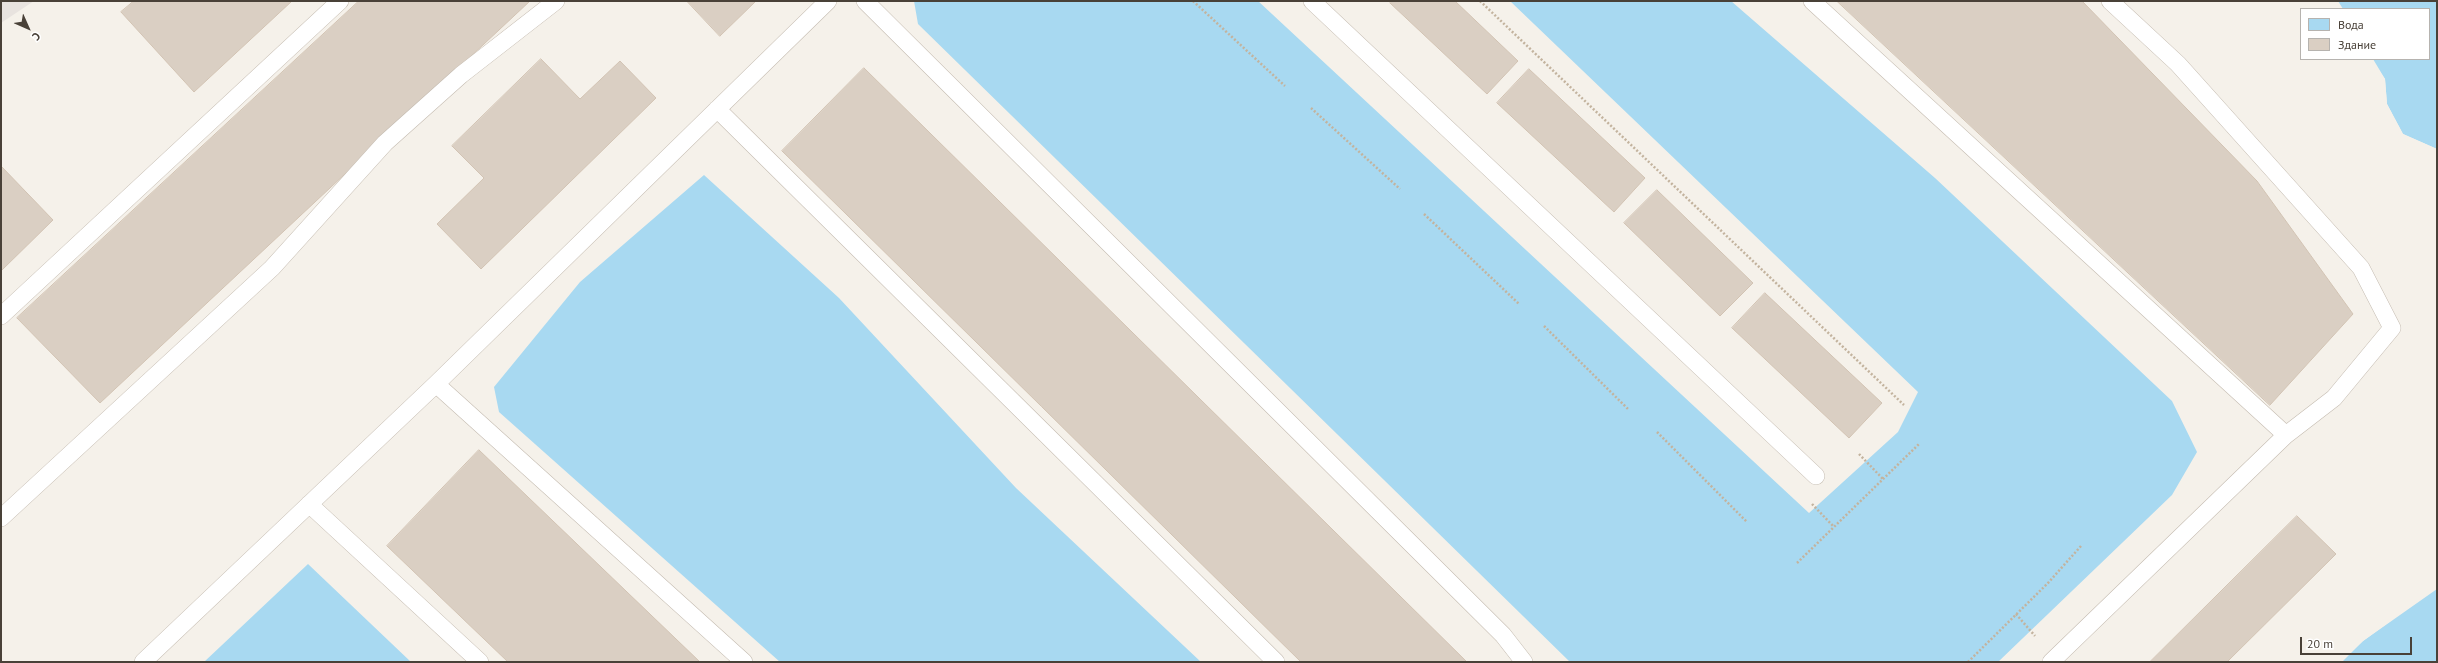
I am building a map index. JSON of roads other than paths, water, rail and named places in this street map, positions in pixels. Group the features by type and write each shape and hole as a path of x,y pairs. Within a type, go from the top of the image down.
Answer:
{"lane":[{"path":"1,316 340,1"},
{"path":"1,518 272,268 385,143 461,75 556,1"},
{"path":"143,662 436,384 828,1"},
{"path":"865,1 1503,634 1524,662"},
{"path":"1312,1 1816,476"},
{"path":"1812,1 2286,435"},
{"path":"2051,662 2286,435 2334,398 2392,328 2361,268 2178,64 2110,1"},
{"path":"717,109 1276,662"},
{"path":"436,384 744,662"},
{"path":"309,504 480,662"}],"water":[{"path":"914,1 1258,1 1809,513 1898,432 1918,392 1510,1 1731,1 1935,178 2172,401 2197,452 2172,495 1998,662 1570,662 918,24"},
{"path":"2338,1 2437,1 2437,149 2403,134 2387,104 2385,79 2374,60 2430,60 2430,8 2342,8"},
{"path":"704,175 839,298 1016,488 1201,662 780,662 499,412 494,387 580,282"},
{"path":"308,564 411,662 204,662"},
{"path":"2437,589 2437,662 2342,662 2363,641"}]}
